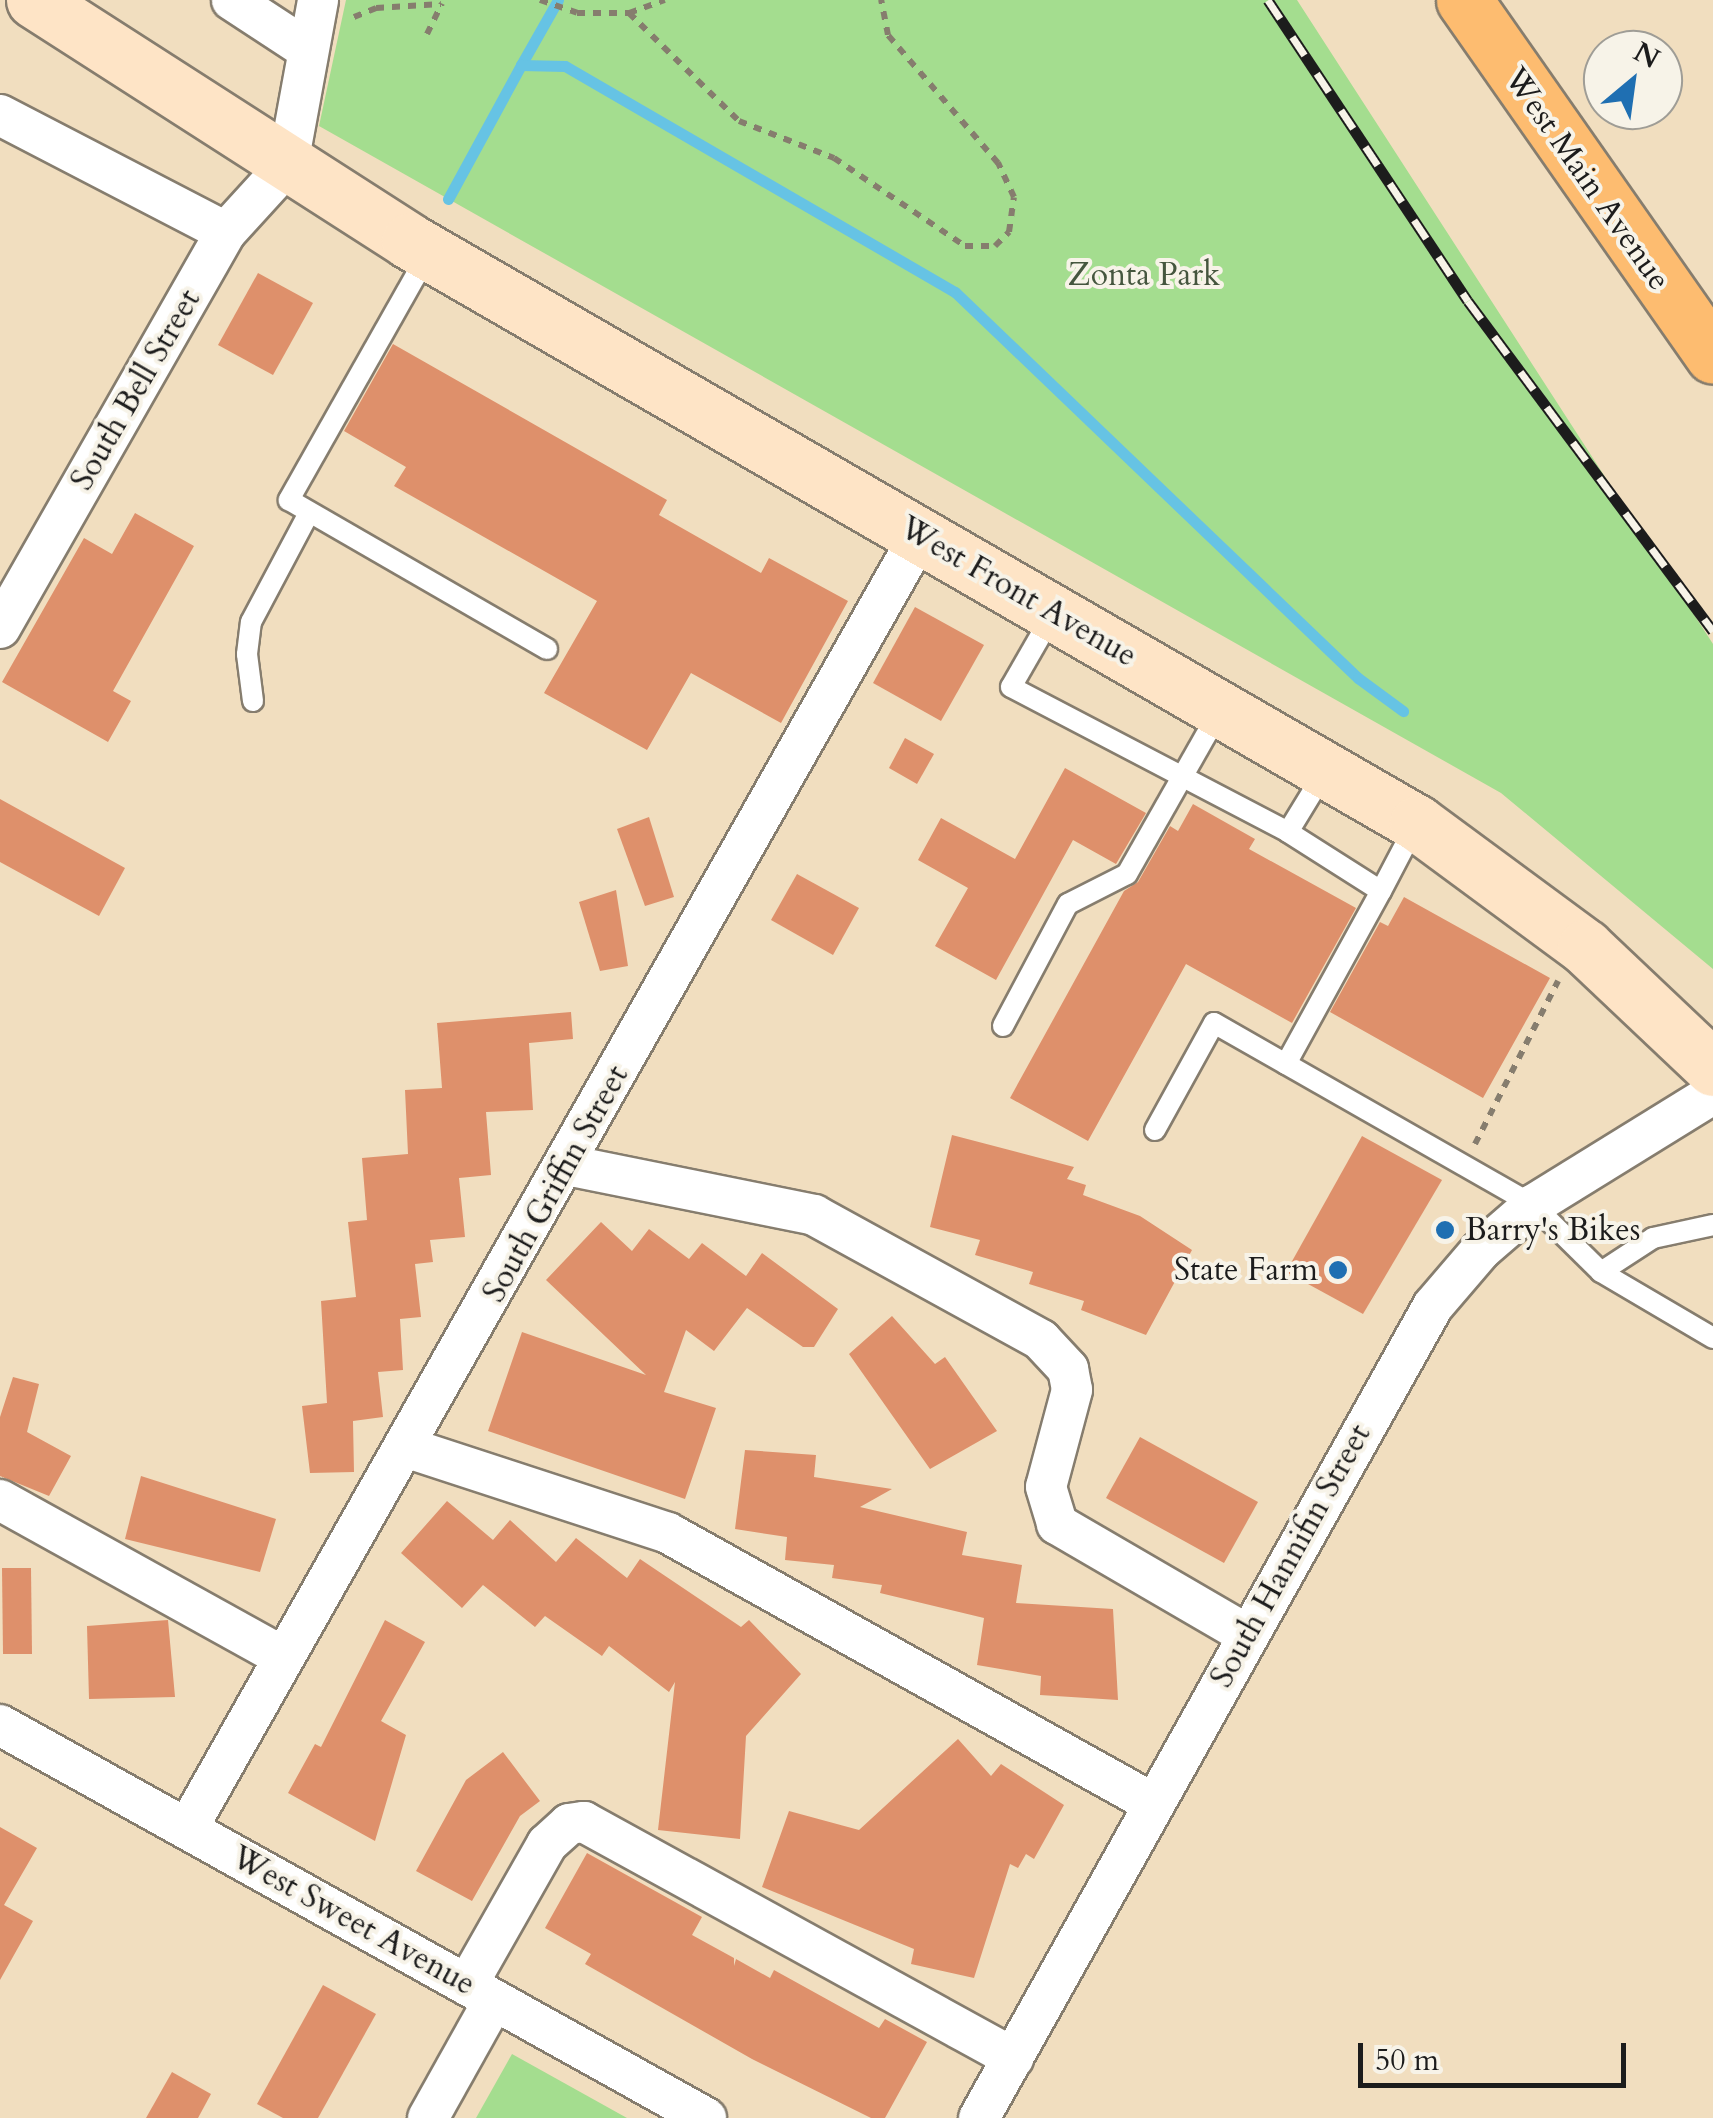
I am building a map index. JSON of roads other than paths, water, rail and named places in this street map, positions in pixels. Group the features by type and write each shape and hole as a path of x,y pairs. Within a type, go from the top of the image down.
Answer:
{"main road":[{"name":"West Main Avenue","path":"1464,0 1576,170 1713,356"}],"street":[{"name":"West Front Avenue","path":"34,0 429,252 1417,823 1585,947 1713,1068"},
{"path":"232,0 308,49"},
{"path":"288,164 318,0"},
{"path":"0,116 226,232"},
{"name":"South Bell Street","path":"0,628 226,232 288,164"},
{"name":"South Griffin Street","path":"186,1829 282,1658 408,1448 920,536"},
{"name":"South Hannifin Street","path":"979,2118 1434,1306 1481,1250 1533,1205 1713,1094"},
{"path":"567,1164 814,1215 1040,1340 1068,1370 1072,1390 1046,1487 1056,1524 1248,1635"},
{"path":"408,1448 668,1534 1154,1804"},
{"path":"0,1500 282,1658"},
{"name":"West Sweet Avenue","path":"0,1725 706,2118"},
{"path":"428,2118 546,1844 568,1824 584,1822 1012,2058"}],"lane":[{"path":"429,252 290,500 548,649"},
{"path":"254,701 247,654 251,622 308,513"},
{"path":"1054,612 1012,687 1288,832 1381,890"},
{"path":"1003,1026 1068,904 1126,874 1221,708"},
{"path":"1288,832 1327,769"},
{"path":"1286,1064 1417,823"},
{"path":"1155,1130 1214,1023 1533,1205 1601,1272 1713,1338"},
{"path":"1601,1272 1653,1238 1713,1224"}],"waterway":[{"path":"521,65 558,0"},
{"path":"448,199 521,65 565,66 955,292 1358,678 1403,711"}],"railway":[{"path":"1268,0 1468,301 1713,631"}],"place":[{"name":"Barry's Bikes","path":"1445,1230"},
{"name":"State Farm","path":"1338,1270"}],"park label":[{"name":"Zonta Park","path":"1144,275"}]}
